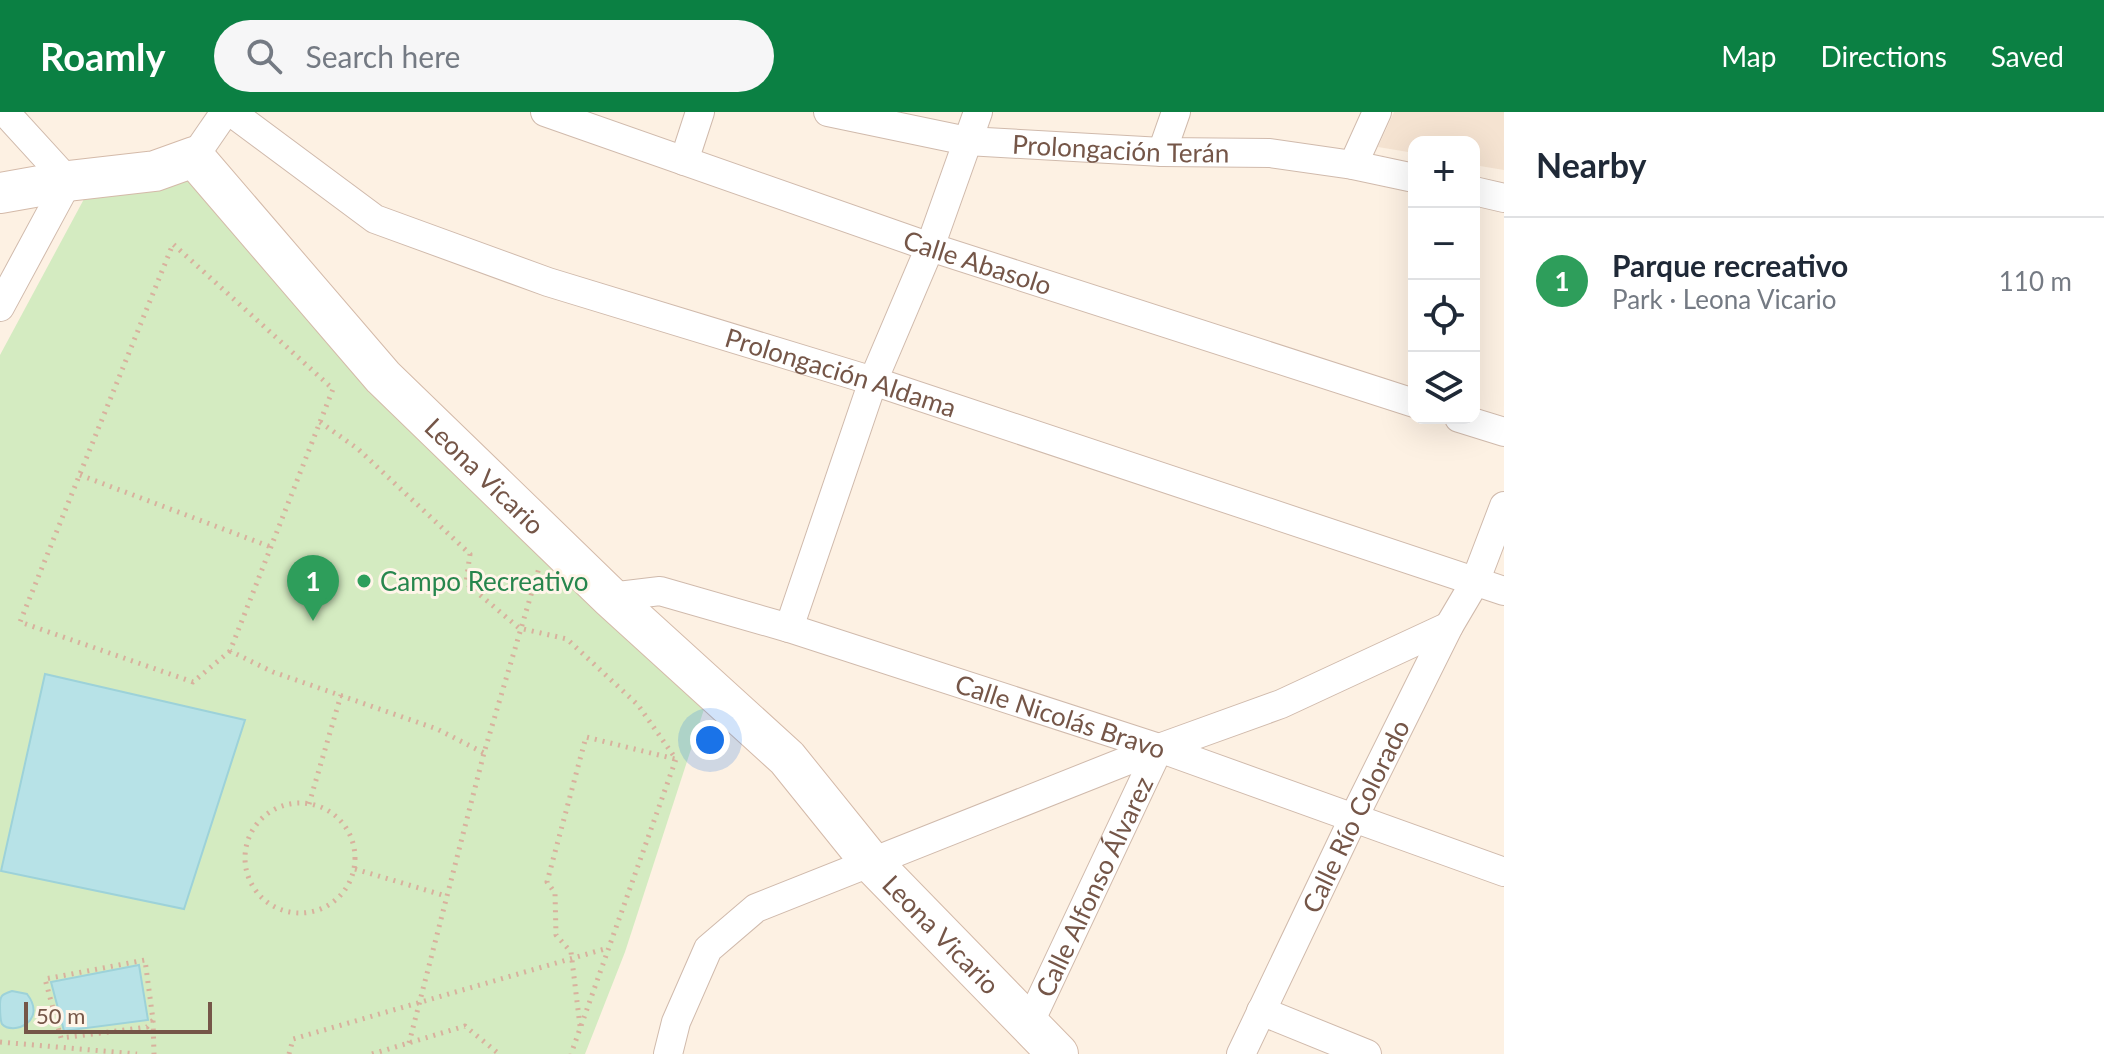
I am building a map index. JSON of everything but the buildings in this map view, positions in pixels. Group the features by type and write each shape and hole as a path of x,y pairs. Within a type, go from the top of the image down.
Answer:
{"street":[{"path":"5,112 68,181"},
{"path":"0,193 155,171 194,157 228,112"},
{"name":"Prolongación Aldama","path":"228,112 375,219 548,282 873,381 1504,591"},
{"name":"Calle Abasolo","path":"545,112 930,247 1408,401"},
{"path":"684,161 700,112"},
{"name":"Prolongación Terán","path":"828,112 967,141 1162,152 1270,153 1408,177"},
{"path":"789,628 873,381 930,247 978,112"},
{"path":"1162,152 1176,112"},
{"path":"1353,165 1377,112"},
{"name":"Leona Vicario","path":"194,157 383,377 610,597 787,758 870,861 1058,1054"},
{"path":"0,307 68,181"},
{"path":"1480,192 1504,198"},
{"path":"1478,424 1504,432"},
{"name":"Calle Río Colorado","path":"1241,1054 1354,817 1449,626 1475,582 1504,506"},
{"name":"Calle Nicolás Bravo","path":"610,597 660,591 789,628 1159,748 1504,872"},
{"path":"668,1054 676,1022 708,949 756,908 1159,748 1281,704 1449,626"},
{"name":"Calle Alfonso Álvarez","path":"1029,1024 1159,748"},
{"path":"1261,1011 1367,1054"}],"path":[{"path":"173,244 333,389 320,422 230,651 193,682 20,622 173,244"},
{"path":"320,422 358,449 470,554 466,583 520,629 567,639 638,705 676,759"},
{"path":"80,475 271,547"},
{"path":"409,1043 484,753 548,537"},
{"path":"230,651 273,672 437,729 484,753"},
{"path":"309,804 341,695"},
{"path":"580,1030 571,952 556,935 555,893 547,882 586,737 676,759"},
{"path":"571,1054 676,759"},
{"path":"309,804 330,812 343,823 354,845 355,869 349,886 337,900 322,909 304,913 286,912 270,904 257,892 248,876 245,859 247,841 255,825 267,813 282,806 309,804"},
{"path":"355,869 447,896"},
{"path":"289,1054 293,1039 609,948"},
{"path":"153,1020 147,1027 61,1038 45,979 145,960 153,1020 154,1054"},
{"path":"372,1054 465,1026 499,1054"},
{"path":"0,1042 137,1054"}],"shaded area":[{"path":"1394,112 1504,112 1504,170 1480,166 1480,136 1408,136 1408,152 1378,147"}],"green space":[{"path":"191,179 708,697 625,952 585,1054 0,1054 0,355 84,199"}],"water":[{"path":"45,674 245,720 184,909 1,871"},
{"path":"139,965 148,1020 64,1031 51,982"},
{"path":"12,991 27,994 34,1012 26,1024 14,1028 2,1024 0,1012 1,997"}],"place":[{"name":"Campo Recreativo","path":"364,581"},
{"name":"Parque recreativo","path":"313,621"}]}
